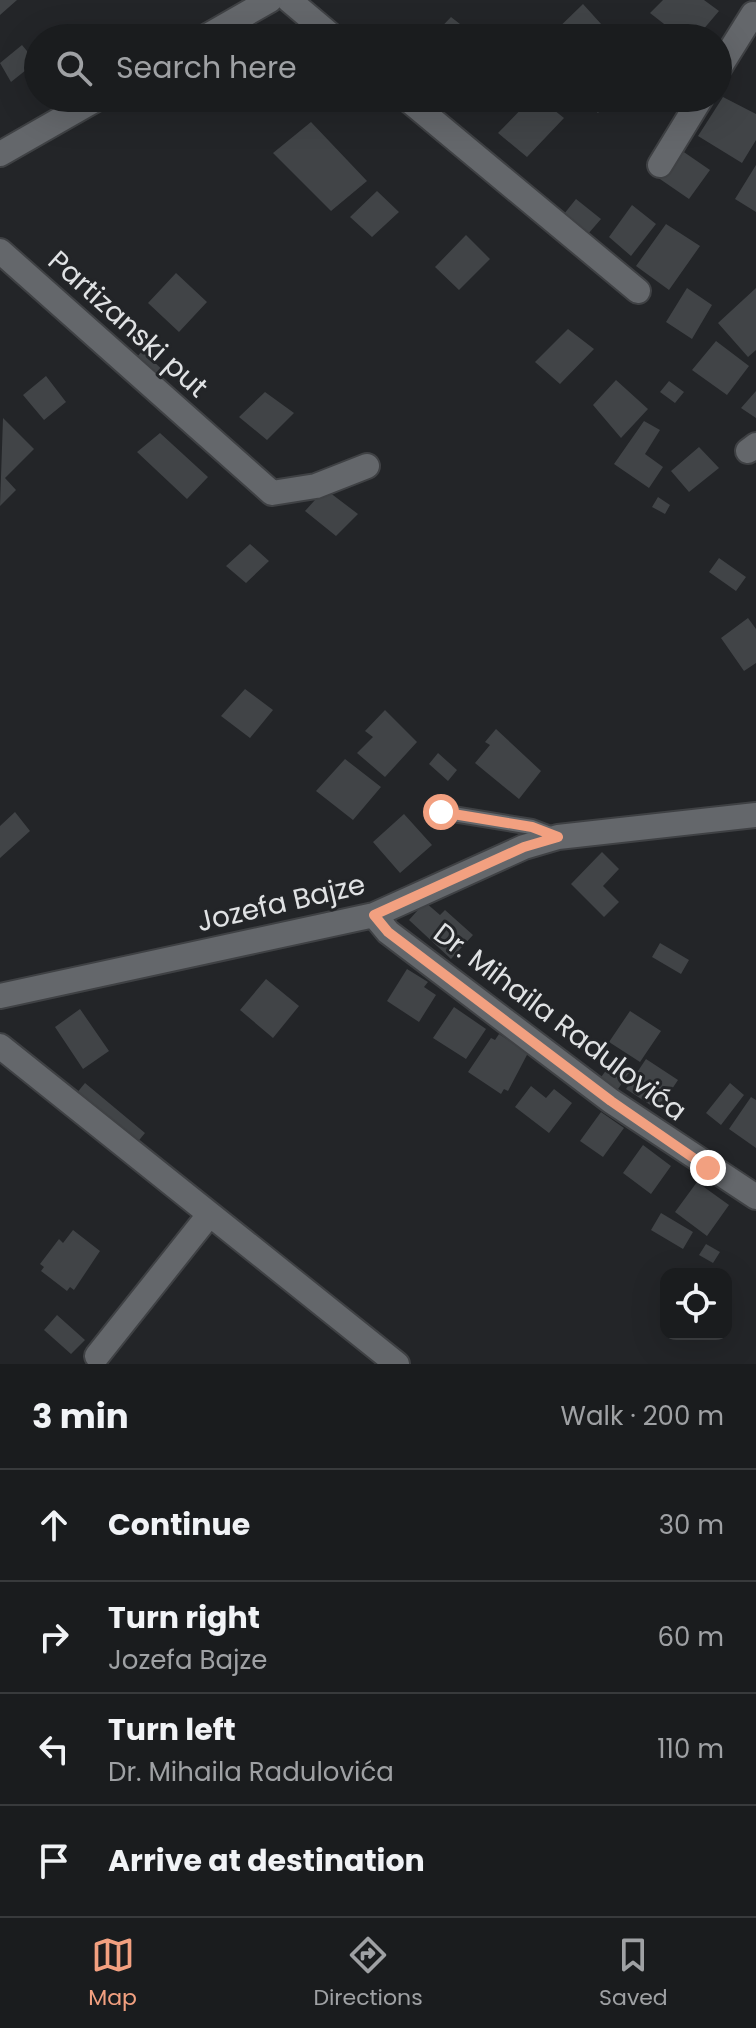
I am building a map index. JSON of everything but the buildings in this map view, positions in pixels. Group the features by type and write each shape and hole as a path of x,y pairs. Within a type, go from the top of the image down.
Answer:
{"street":[{"path":"228,24 270,0"},
{"path":"289,0 317,24"},
{"path":"732,46 752,12"},
{"path":"0,154 74,112"},
{"path":"423,112 638,291"},
{"path":"660,165 692,112"},
{"name":"Partizanski put","path":"0,251 272,493 316,486 367,466"},
{"name":"Jozefa Bajze","path":"0,996 374,915 524,847 558,837 756,815"},
{"name":"Dr. Mihaila Radulovića","path":"374,915 388,932 611,1101 756,1197"},
{"path":"0,1046 397,1364"},
{"path":"97,1356 209,1215"}],"lane":[{"path":"441,812 532,827 558,837"}],"route":[{"path":"441,812 532,827 558,837 524,847 374,915 375,919 611,1101 708,1168"}]}
